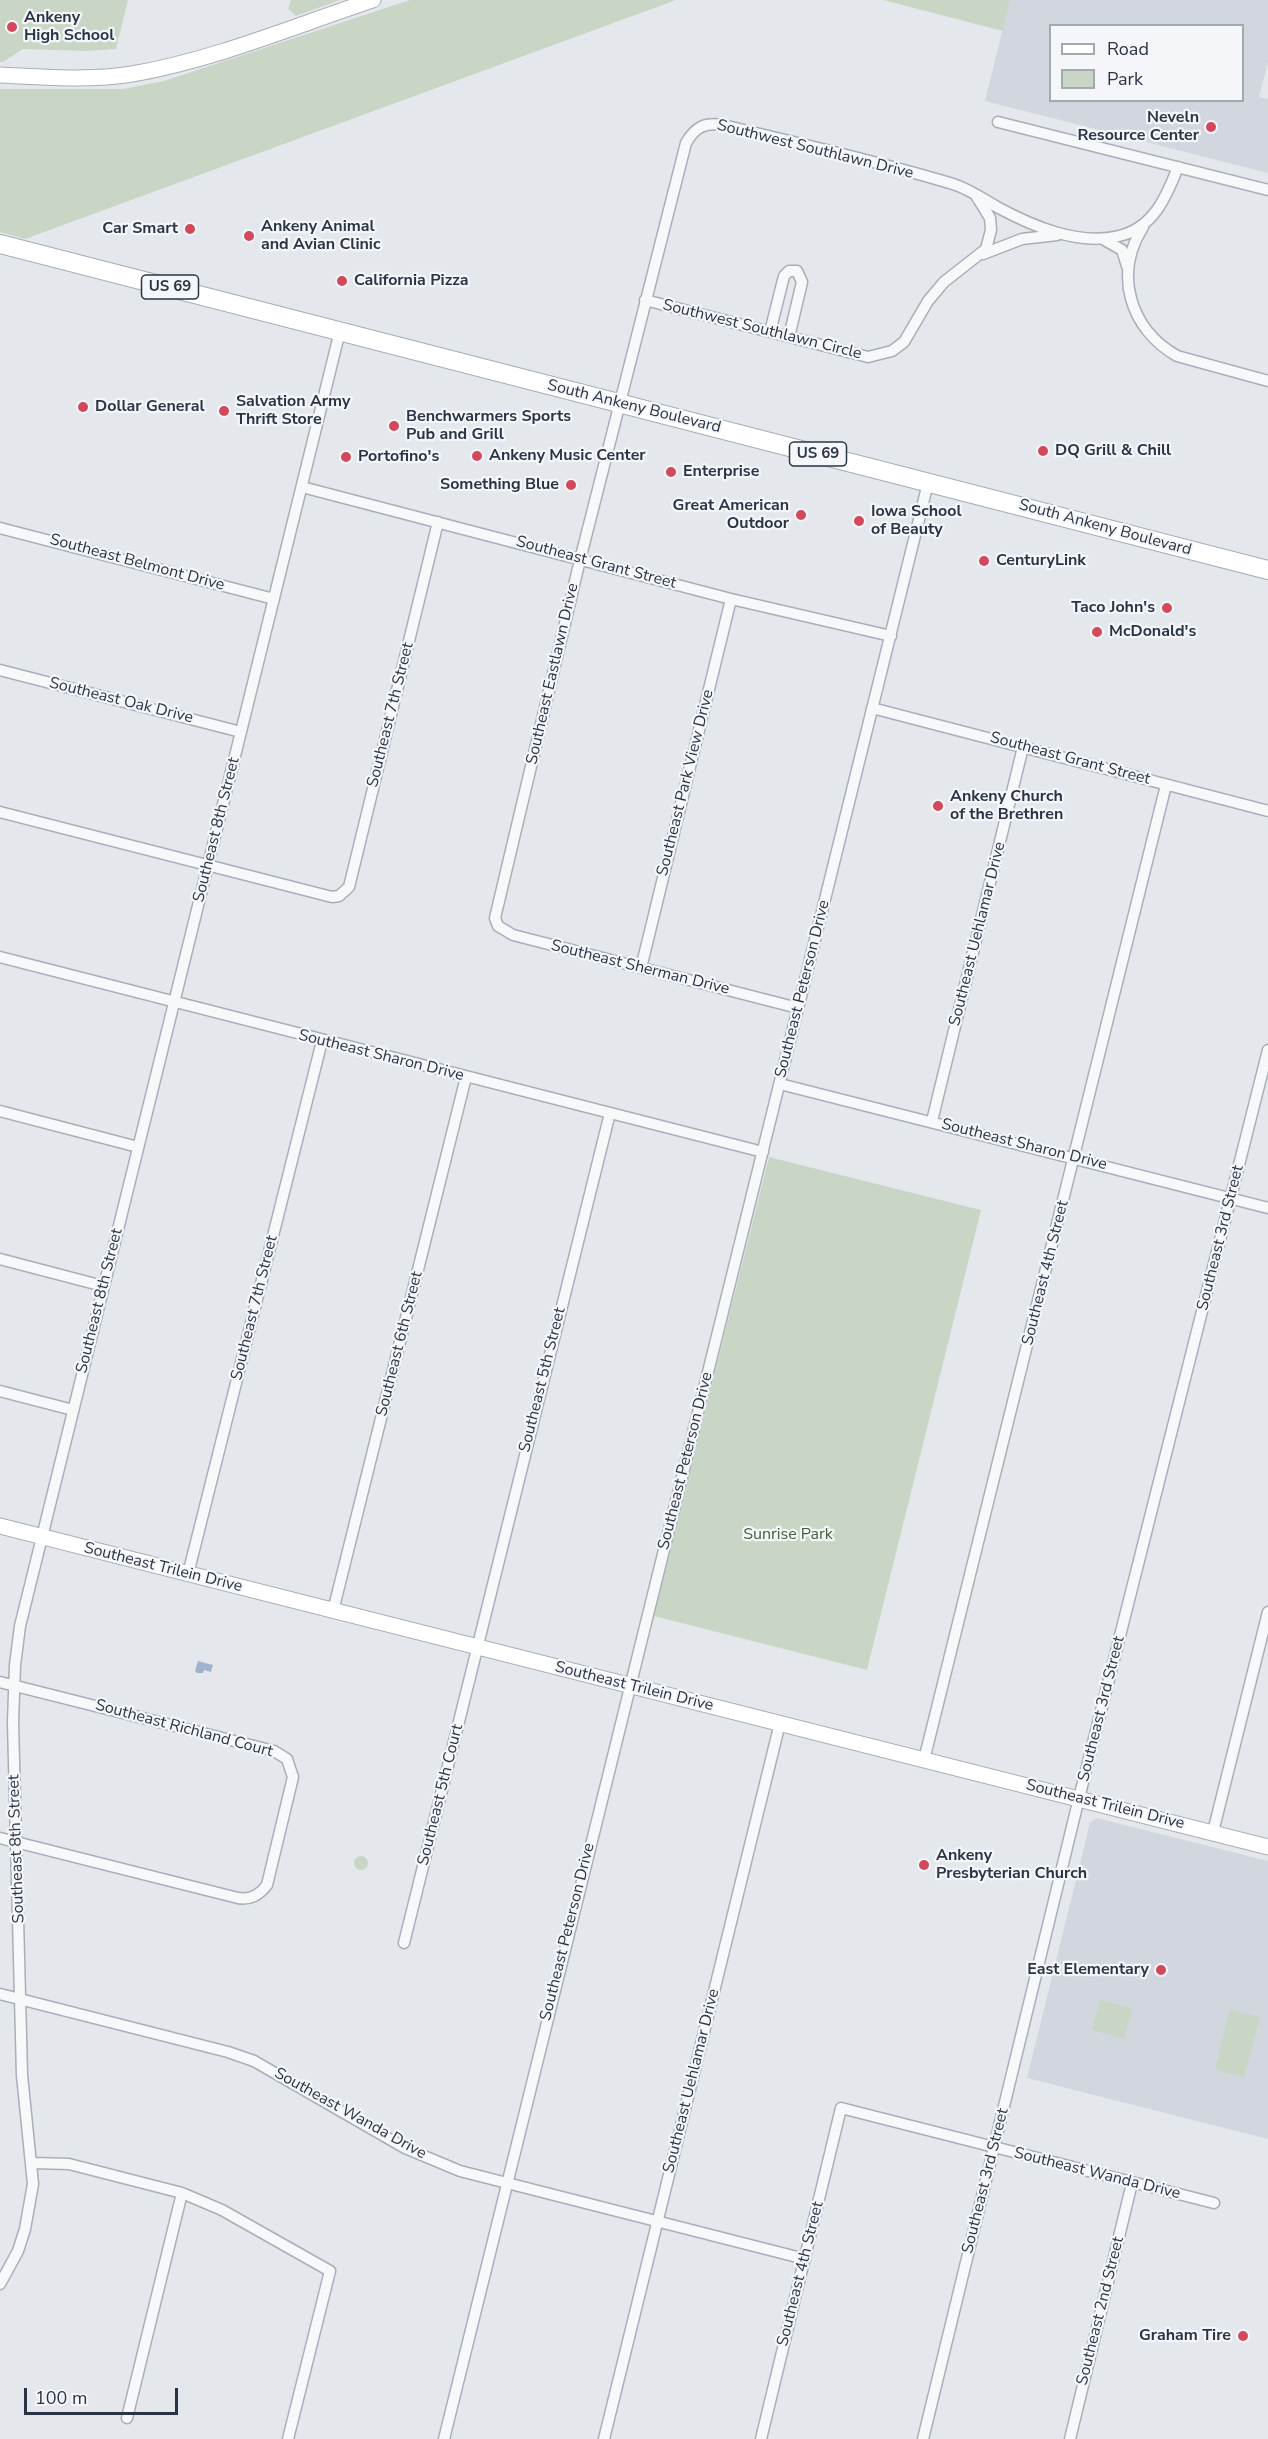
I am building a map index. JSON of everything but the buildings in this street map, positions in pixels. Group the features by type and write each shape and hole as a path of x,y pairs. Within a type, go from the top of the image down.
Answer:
{"main road":[{"name":"South Ankeny Boulevard","path":"0,244 1268,570"}],"street":[{"path":"0,75 75,78 147,71 231,47 373,0"},
{"path":"998,122 1268,190"},
{"name":"Southwest Southlawn Drive","path":"620,403 686,143 696,128 713,123 956,185 1017,217 1073,236 1100,238 1119,236 1144,225 1165,198 1178,167"},
{"path":"971,192 985,208 990,224 989,242 977,256"},
{"path":"1127,269 1133,247 1144,225"},
{"path":"977,256 1022,239 1053,235 1073,236"},
{"path":"1100,238 1122,250 1127,269 1130,303 1145,329 1165,349 1194,362 1268,381"},
{"name":"Southwest Southlawn Circle","path":"645,300 868,357 892,351 904,342 928,301 944,282 977,256"},
{"path":"770,332 784,276 789,271 796,271 802,282 789,337"},
{"name":"Southeast 8th Street","path":"0,2284 18,2251 25,2229 30,2206 33,2163 23,2098 14,1685 20,1626 340,331"},
{"name":"Southeast Eastlawn Drive","path":"495,911 620,403"},
{"name":"Southeast Peterson Drive","path":"444,2439 928,483"},
{"name":"Southeast Grant Street","path":"302,487 731,599 891,636"},
{"name":"Southeast 7th Street","path":"208,864 332,897 339,896 349,887 438,522"},
{"name":"Southeast Belmont Drive","path":"0,528 274,599"},
{"name":"Southeast Park View Drive","path":"641,968 731,599"},
{"name":"Southeast Oak Drive","path":"0,670 241,732"},
{"name":"Southeast Grant Street","path":"872,708 1268,811"},
{"name":"Southeast Uehlamar Drive","path":"932,1122 1023,747"},
{"name":"Southeast 4th Street","path":"924,1760 1166,785"},
{"path":"0,812 208,864"},
{"name":"Southeast Sherman Drive","path":"495,911 498,926 505,932 798,1008"},
{"name":"Southeast Sharon Drive","path":"0,957 763,1152"},
{"name":"Southeast 7th Street","path":"189,1574 322,1041"},
{"name":"Southeast 3rd Street","path":"923,2439 1079,1798 1268,1050"},
{"name":"Southeast 6th Street","path":"333,1611 466,1077"},
{"name":"Southeast Sharon Drive","path":"780,1084 1268,1208"},
{"path":"0,1111 138,1147"},
{"name":"Southeast 5th Street","path":"477,1647 610,1113"},
{"path":"0,1258 104,1286"},
{"path":"0,1391 73,1410"},
{"name":"Southeast Trilein Drive","path":"0,1526 1268,1847"},
{"path":"1213,1832 1268,1612"},
{"name":"Southeast 5th Court","path":"404,1943 477,1647"},
{"name":"Southeast Richland Court","path":"0,1682 274,1751 287,1760 293,1777 267,1885 258,1895 249,1898 238,1898 0,1838"},
{"name":"Southeast Uehlamar Drive","path":"604,2439 780,1723"},
{"name":"Southeast Wanda Drive","path":"0,1994 228,2052 254,2061 405,2148 460,2171 805,2259"},
{"name":"Southeast 4th Street","path":"761,2439 841,2108"},
{"name":"Southeast Wanda Drive","path":"841,2108 1214,2203"},
{"path":"33,2163 69,2164 182,2193 222,2210 330,2271 288,2439"},
{"name":"Southeast 2nd Street","path":"1070,2439 1132,2183"},
{"path":"127,2418 182,2193"}],"shaded area":[{"path":"1010,0 1268,0 1268,62 1259,97 1268,99 1268,173 985,101"},
{"name":"East Elementary","path":"1097,1818 1268,1861 1268,2139 1027,2078 1090,1823"}],"green space":[{"path":"0,0 128,0 116,49 86,51 23,49 0,62"},
{"path":"291,0 340,0 296,16 288,9"},
{"path":"410,0 676,0 25,239 0,232 0,89 123,89 164,81"},
{"path":"883,0 1010,0 1003,31"},
{"name":"Sunrise Park","path":"769,1157 981,1210 867,1670 654,1616"},
{"path":"361,1856 366,1858 368,1863 366,1868 361,1870 356,1868 354,1863 356,1858"},
{"path":"1100,2000 1132,2008 1124,2039 1092,2030"},
{"path":"1230,2009 1260,2017 1244,2077 1215,2070"}],"water":[{"path":"198,1661 213,1665 211,1672 204,1670 203,1673 197,1673 195,1671"}],"place":[{"name":"Ankeny High School","path":"12,27"},
{"name":"Neveln Resource Center","path":"1211,127"},
{"name":"Car Smart","path":"190,229"},
{"name":"Ankeny Animal and Avian Clinic","path":"249,236"},
{"name":"California Pizza","path":"342,281"},
{"name":"Dollar General","path":"83,407"},
{"name":"Salvation Army Thrift Store","path":"224,411"},
{"name":"Benchwarmers Sports Pub and Grill","path":"394,426"},
{"name":"DQ Grill & Chill","path":"1043,451"},
{"name":"Ankeny Music Center","path":"477,456"},
{"name":"Portofino's","path":"346,457"},
{"name":"Enterprise","path":"671,472"},
{"name":"Something Blue","path":"571,485"},
{"name":"Great American Outdoor","path":"801,515"},
{"name":"Iowa School of Beauty","path":"859,521"},
{"name":"CenturyLink","path":"984,561"},
{"name":"Taco John's","path":"1167,608"},
{"name":"McDonald's","path":"1097,632"},
{"name":"Ankeny Church of the Brethren","path":"938,806"},
{"name":"Ankeny Presbyterian Church","path":"924,1865"},
{"name":"East Elementary","path":"1161,1970"},
{"name":"Graham Tire","path":"1243,2336"}]}
